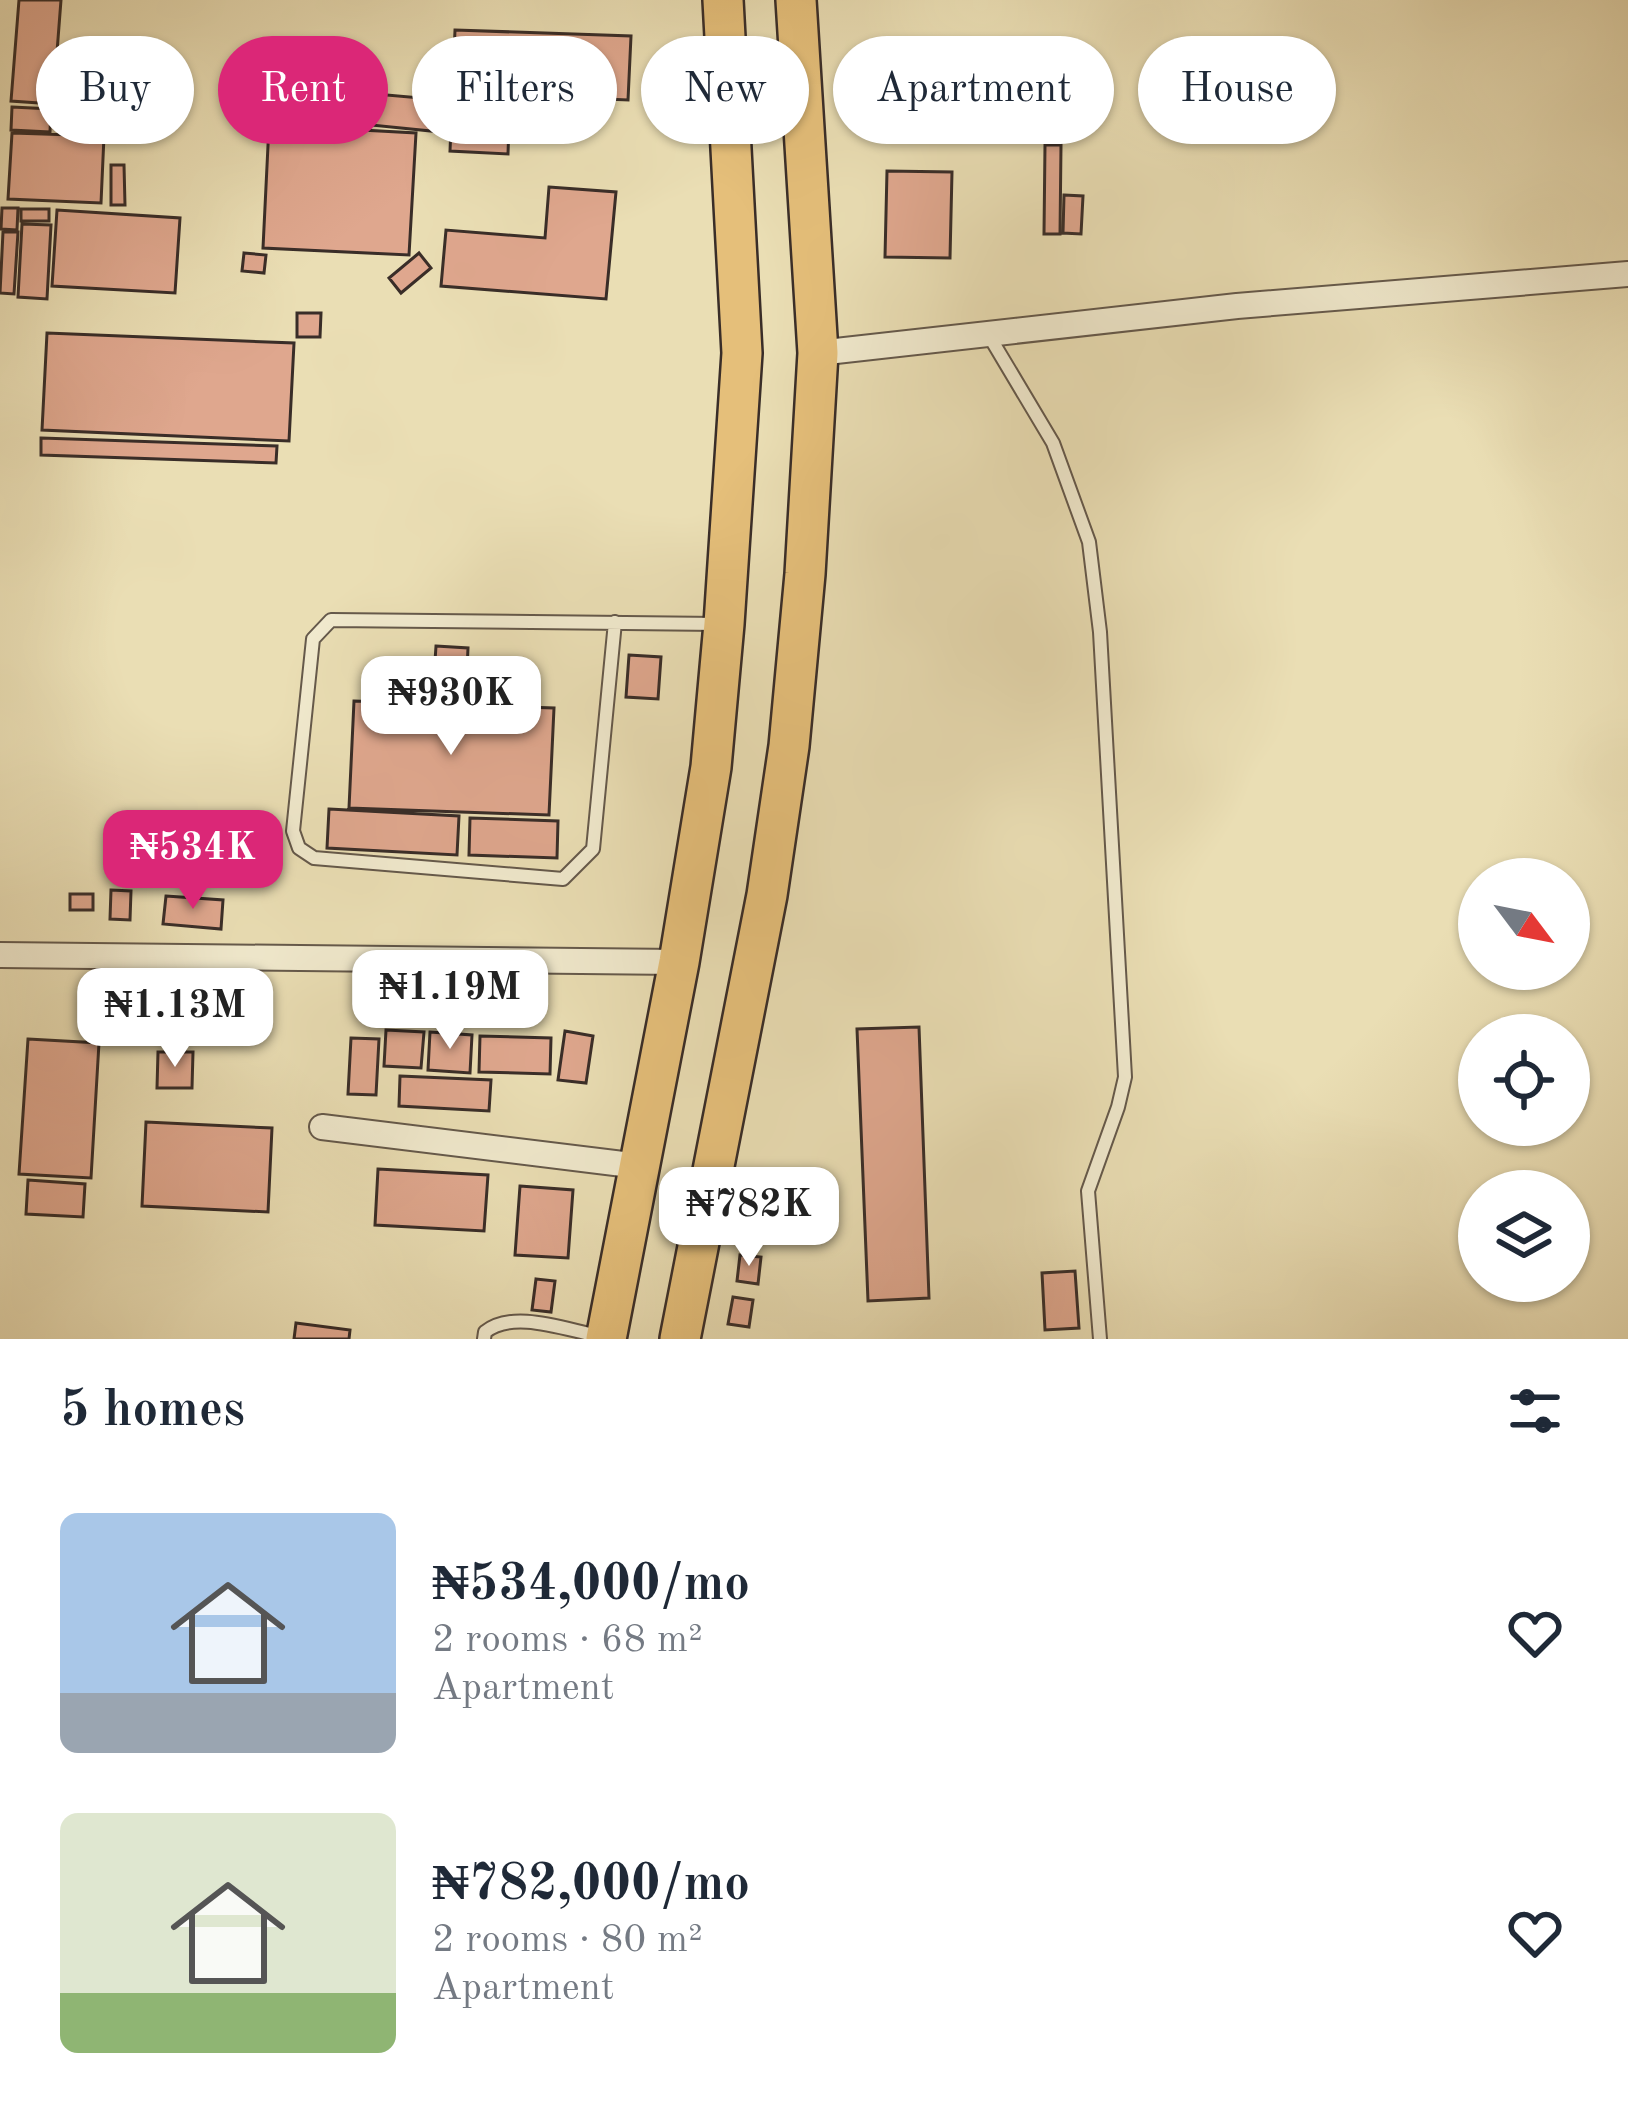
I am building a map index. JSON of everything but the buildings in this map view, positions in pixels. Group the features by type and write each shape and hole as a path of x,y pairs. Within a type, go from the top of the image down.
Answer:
{"highway":[{"path":"606,1338 679,962 711,767 724,624 742,353 723,0"},
{"path":"680,1339 767,895 789,746 806,574 818,353 796,0"}],"street":[{"path":"818,353 1237,306 1628,274"},
{"path":"0,956 679,962"},
{"path":"322,1126 639,1166"}],"lane":[{"path":"988,334 1053,443 1089,542 1100,632 1124,1077 1088,1191 1100,1339"},
{"path":"615,622 593,848 563,879 314,858 299,848 293,831 313,639 331,620 615,622 724,624"},
{"path":"484,1339 496,1323 512,1321 606,1338"}]}
